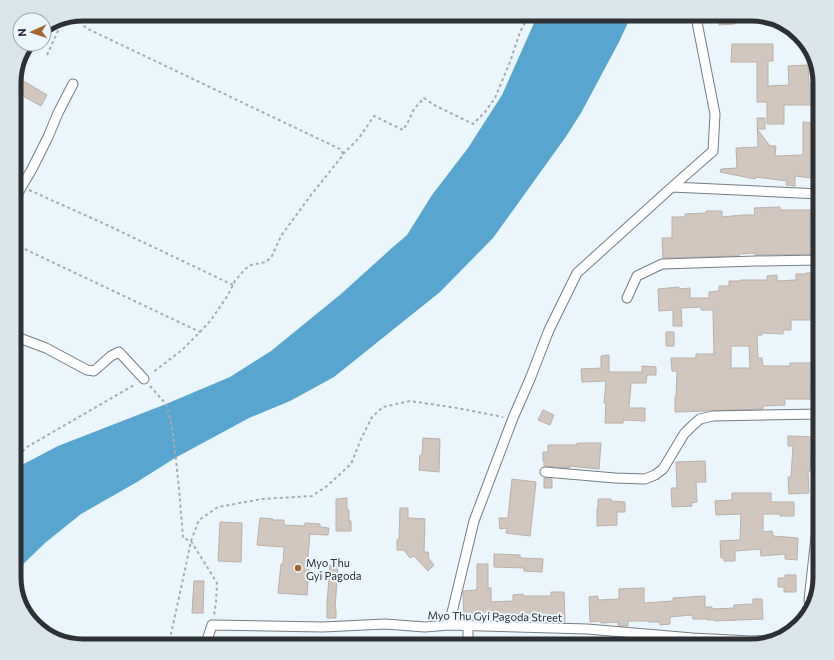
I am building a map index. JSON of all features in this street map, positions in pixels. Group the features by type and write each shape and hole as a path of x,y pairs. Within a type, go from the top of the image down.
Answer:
{"street":[{"path":"449,626 474,520 549,330 577,273 713,151 715,114 697,21"},
{"path":"22,186 32,169 73,84"},
{"path":"672,187 813,194"},
{"path":"628,298 637,276 662,264 813,260"},
{"path":"21,339 46,348 87,370 94,371 111,356 118,352 144,379"},
{"path":"545,472 646,479 663,469 684,434 700,419 713,416 813,414"},
{"name":"Myo Thu Gyi Pagoda Street","path":"212,625 323,627 385,624 425,627 468,626 587,629 707,639"},
{"path":"207,639 212,625"},
{"path":"468,626 468,639"}],"path":[{"path":"84,21 84,26 88,29 338,148 342,150 343,155"},
{"path":"21,453 27,447 144,379 182,350 210,320 228,295 235,281 245,269 251,265 266,262 272,256 281,236 310,195 359,138 374,116 403,130 414,109 424,98 434,105 473,124 495,98 510,62 520,32 526,21"},
{"path":"48,55 61,25"},
{"path":"22,186 233,285"},
{"path":"21,247 200,332"},
{"path":"144,379 166,404 170,418 179,488 183,538 191,541 217,583 216,602 212,625"},
{"path":"166,639 171,634 191,541 199,520 218,507 262,499 312,496 328,486 351,464 372,417 383,407 410,401 513,418"}],"water":[{"path":"535,21 629,21 581,113 565,138 493,238 440,292 334,377 290,401 249,418 175,458 81,514 45,543 21,566 21,465 58,446 166,404 230,377 271,351 341,294 407,235 432,195 468,148 502,95"}],"building":[{"path":"719,21 735,21 735,24 719,25"},
{"path":"732,44 773,44 773,61 768,61 768,86 789,85 788,66 808,65 809,84 813,84 813,105 784,105 784,124 767,124 767,102 757,102 757,62 731,62"},
{"path":"21,80 47,95 41,106 21,95"},
{"path":"757,118 765,118 765,129 757,129"},
{"path":"803,122 813,123 813,178 795,176 795,186 786,185 787,181 756,177 755,179 720,172 721,169 737,168 736,148 758,147 757,130 770,146 776,146 775,156 803,155"},
{"path":"780,207 780,210 813,210 813,220 810,220 810,243 813,243 813,254 755,255 755,253 739,254 739,256 663,258 662,238 672,238 672,217 685,217 685,214 706,213 706,211 722,211 722,217 755,215 754,208"},
{"path":"813,273 813,320 791,320 791,330 783,330 783,334 762,333 762,335 757,335 758,358 762,358 763,366 790,366 790,363 813,363 813,390 810,390 810,399 785,399 785,405 763,406 763,409 675,412 677,371 672,371 671,358 696,358 696,354 714,354 713,310 701,310 701,307 681,308 682,326 673,326 673,310 659,311 658,289 679,287 679,289 690,288 690,298 709,298 709,292 719,291 719,286 729,286 729,281 767,280 767,276 777,275 777,281 796,280 796,274","holes":["731,346 749,346 750,368 731,368"]},
{"path":"666,332 674,332 674,346 666,346"},
{"path":"609,355 609,372 642,372 642,366 656,367 656,375 647,375 646,383 631,383 629,408 645,408 645,421 623,420 623,423 605,423 606,403 604,403 606,381 582,382 581,369 601,368 601,356"},
{"path":"543,410 554,415 550,425 538,420"},
{"path":"788,436 813,437 810,471 808,471 809,493 789,494 788,477 791,477 793,446 788,446"},
{"path":"423,438 440,439 439,472 419,470"},
{"path":"577,443 601,443 599,469 569,466 570,468 544,466 543,452 548,452 548,445 577,445"},
{"path":"705,461 706,482 696,482 697,502 691,503 692,506 672,507 671,488 677,488 676,462"},
{"path":"544,478 552,479 552,488 544,488"},
{"path":"512,479 536,482 530,536 506,533 507,528 500,529 499,518 508,518"},
{"path":"732,493 771,493 771,502 794,502 794,516 763,514 763,532 772,531 773,536 798,538 797,560 785,559 785,554 761,556 760,549 735,551 735,561 724,561 724,558 721,558 720,541 740,540 741,514 716,515 715,501 732,500"},
{"path":"347,498 347,510 349,510 351,531 336,531 336,499"},
{"path":"598,499 611,499 611,501 625,502 625,512 617,512 617,525 597,526"},
{"path":"400,508 408,508 408,518 425,519 424,552 428,552 429,559 434,565 428,571 414,556 410,558 404,550 397,550 397,540 399,539"},
{"path":"260,518 284,520 284,525 305,526 305,523 320,524 320,527 329,528 328,535 310,534 307,567 309,567 307,595 278,593 281,564 283,564 284,547 257,545"},
{"path":"220,522 242,523 241,562 218,561"},
{"path":"494,554 520,555 520,558 543,559 542,572 524,571 524,568 494,567"},
{"path":"477,564 488,564 488,588 491,588 491,602 513,601 513,595 523,594 523,596 551,596 551,592 564,592 565,622 545,622 545,617 527,618 527,616 475,618 475,620 464,619 463,591 477,589"},
{"path":"330,565 338,565 335,609 336,618 327,618"},
{"path":"785,575 796,575 796,592 784,592 784,587 778,587 778,578 785,578"},
{"path":"194,581 204,581 203,613 192,613"},
{"path":"644,588 644,603 673,601 673,598 705,596 705,607 712,607 712,609 734,608 734,605 753,604 753,599 762,599 763,619 715,621 707,619 693,619 692,615 670,617 670,624 660,625 660,622 648,621 628,621 628,626 618,626 618,622 590,622 589,597 598,596 598,600 619,599 619,589"}],"place":[{"name":"Myo Thu Gyi Pagoda","path":"298,568"}]}
